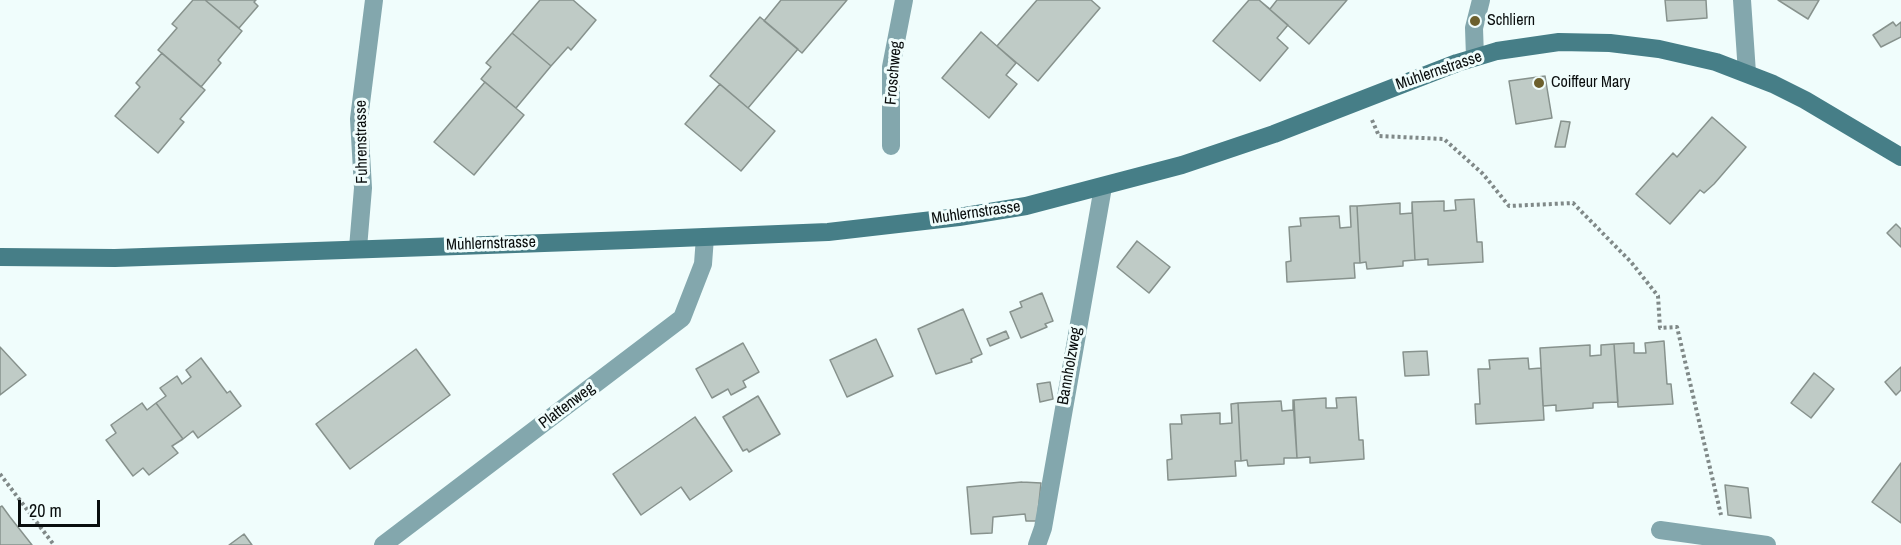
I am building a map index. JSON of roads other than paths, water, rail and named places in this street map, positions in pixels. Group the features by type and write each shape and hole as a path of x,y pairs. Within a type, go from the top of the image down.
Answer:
{"street":[{"name":"Fuhrenstrasse","path":"357,248 363,188 359,119 374,0"},
{"name":"Froschweg","path":"891,146 891,67 904,0"},
{"path":"1475,57 1474,28 1481,0"},
{"path":"1742,0 1747,73"},
{"name":"Muhlernstrasse","path":"0,257 115,258 828,232 959,217 1026,206 1182,165 1274,135 1475,57 1550,43 1610,43 1659,49 1716,62 1747,73 1805,100 1901,157"},
{"name":"Bannholzweg","path":"1037,545 1043,528 1103,187"},
{"name":"Plattenweg","path":"383,545 682,318 704,264 705,237"},
{"path":"1660,530 1767,545"}],"place":[{"name":"Schliern","path":"1475,21"},
{"name":"Coiffeur Mary","path":"1539,83"}]}
